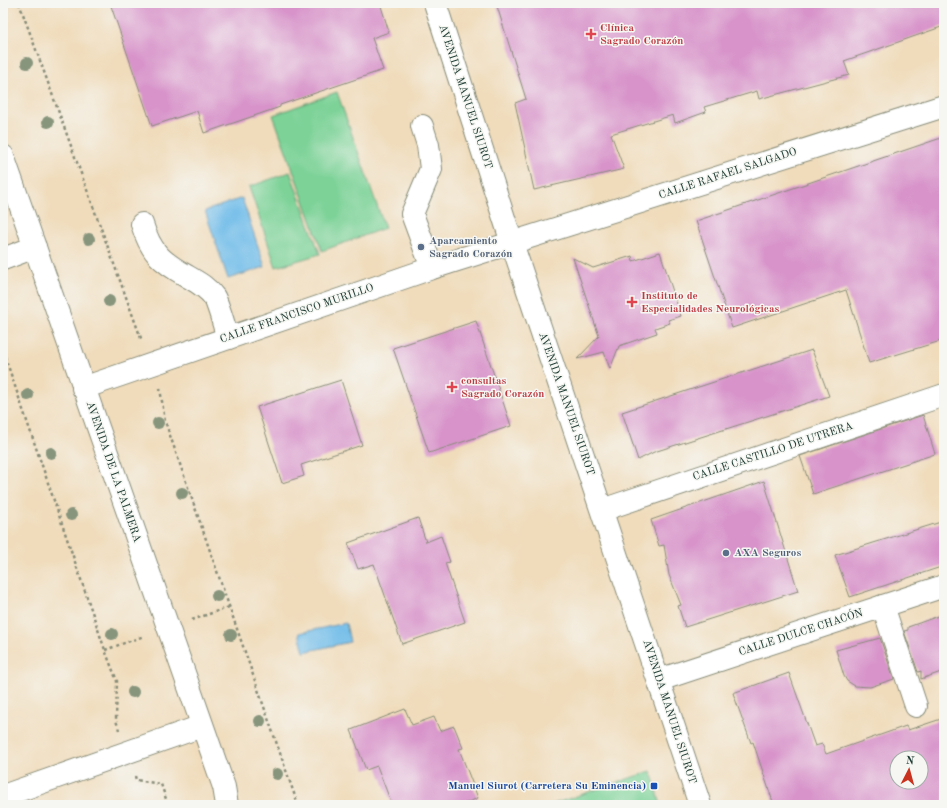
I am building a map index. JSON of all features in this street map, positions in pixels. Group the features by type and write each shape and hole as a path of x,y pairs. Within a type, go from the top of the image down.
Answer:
{"street":[{"name":"AVENIDA MANUEL SIUROT","path":"435,3 512,243 700,805"},
{"name":"CALLE RAFAEL SALGADO","path":"512,243 944,106"},
{"path":"422,126 428,145 431,169 412,214 432,268"},
{"name":"AVENIDA DE LA PALMERA","path":"3,156 228,799"},
{"path":"142,224 146,237 154,252 170,266 203,285 215,298 228,338"},
{"name":"CALLE FRANCISCO MURILLO","path":"83,388 432,268 512,243"},
{"path":"3,259 35,247"},
{"name":"CALLE CASTILLO DE UTRERA","path":"602,510 944,395"},
{"name":"CALLE DULCE CHACÓN","path":"659,680 944,586"},
{"path":"883,606 916,706"},
{"path":"3,796 202,726"}],"path":[{"path":"19,3 143,344"},
{"path":"3,351 105,650 117,681 116,720 120,732"},
{"path":"159,382 165,421 298,805"},
{"path":"134,773 136,780 161,784 168,805"}],"green space":[{"path":"337,92 385,228 322,251 273,115"},
{"path":"290,172 320,254 276,267 249,187"},
{"path":"651,771 661,805 550,805"}],"water":[{"path":"242,198 265,267 228,279 205,211"},
{"path":"346,623 350,642 304,652 299,633"}],"building":[{"path":"110,3 380,3 389,32 372,38 383,70 204,133 197,111 152,126"},
{"path":"496,3 944,3 944,26 844,61 849,75 759,99 757,91 704,107 706,112 675,123 673,115 611,134 624,169 534,190 515,103 526,99"},
{"path":"944,137 944,340 869,363 846,290 732,328 696,221"},
{"name":"Instituto de Especialidades Neurológicas","path":"660,252 681,316 668,320 670,323 655,328 657,333 619,346 610,369 604,352 577,359 599,336 573,258 593,268 632,256 633,261"},
{"name":"consultas Sagrado Corazón","path":"476,321 511,426 429,453 393,348"},
{"path":"812,350 829,396 654,452 638,460 622,412"},
{"path":"341,380 362,445 301,465 304,476 282,483 257,407"},
{"path":"923,415 935,454 813,494 800,456"},
{"name":"AXA Seguros","path":"764,481 798,591 685,627 678,606 681,605 669,575 664,545 659,546 651,520"},
{"path":"418,518 426,542 441,536 450,562 445,563 465,622 402,644 374,564 358,569 348,543"},
{"path":"944,521 944,566 850,597 835,555"},
{"path":"944,614 944,671 921,679 921,671 918,672 904,631 908,630 908,627"},
{"path":"880,638 894,679 870,687 855,686 847,681 836,650"},
{"path":"789,673 815,746 822,744 826,754 906,726 908,730 944,718 944,805 774,805 753,742 751,743 733,693"},
{"path":"405,709 412,725 434,717 440,731 454,726 463,748 459,749 478,798 461,805 392,805 377,766 366,770 351,730"}],"place":[{"name":"Clínica Sagrado Corazón","path":"591,34"},
{"name":"Aparcamiento Sagrado Corazón","path":"421,247"},
{"name":"Instituto de Especialidades Neurológicas","path":"632,302"},
{"name":"consultas Sagrado Corazón","path":"452,387"},
{"name":"AXA Seguros","path":"726,553"},
{"name":"Manuel Siurot (Carretera Su Eminencia)","path":"654,786"}]}
